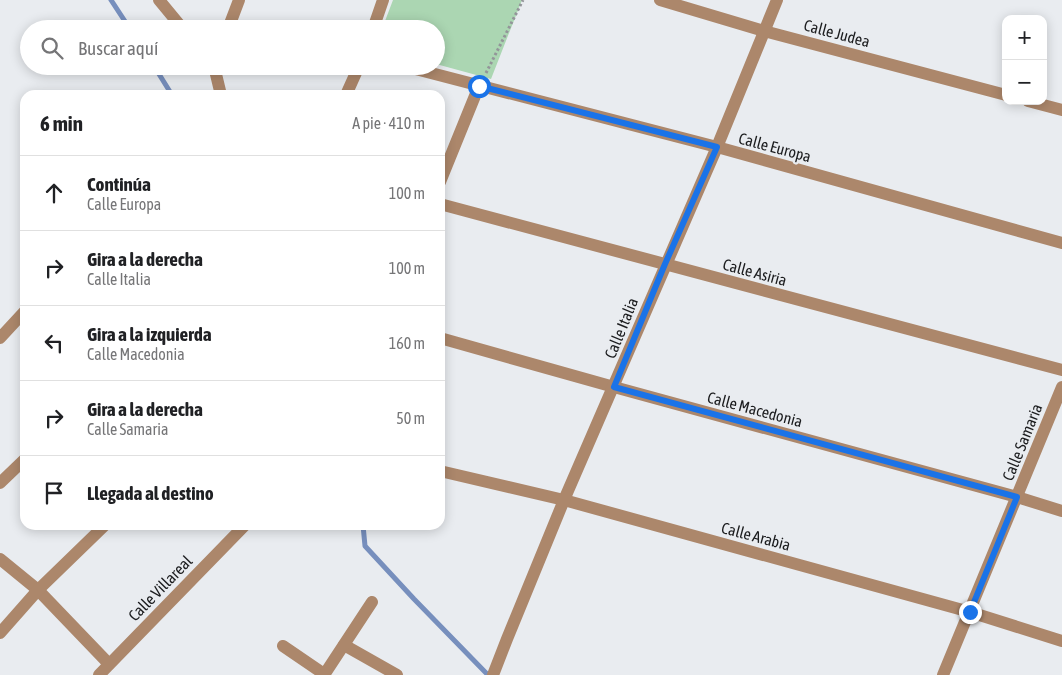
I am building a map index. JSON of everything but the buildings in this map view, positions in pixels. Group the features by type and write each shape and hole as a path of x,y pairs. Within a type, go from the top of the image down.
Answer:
{"street":[{"path":"159,0 176,20"},
{"path":"231,20 239,0"},
{"path":"376,20 383,0"},
{"name":"Calle Judea","path":"660,0 764,31 1002,94"},
{"name":"Calle Italia","path":"494,672 564,500 717,147 777,0"},
{"path":"216,75 220,90"},
{"path":"348,90 355,75"},
{"name":"Calle Europa","path":"438,75 717,147 1062,243"},
{"path":"445,170 479,86"},
{"path":"1043,105 1062,110"},
{"name":"Calle Asiria","path":"445,205 1062,370"},
{"path":"0,338 20,316"},
{"name":"Calle Macedonia","path":"445,339 1062,511"},
{"name":"Calle Samaria","path":"943,675 1062,387"},
{"path":"0,483 20,464"},
{"name":"Calle Arabia","path":"445,472 564,500 970,612 1062,641"},
{"path":"0,633 38,590 100,530"},
{"name":"Calle Villareal","path":"99,675 240,530"},
{"path":"0,559 38,590 109,664"},
{"path":"282,646 324,675 372,602"},
{"path":"344,645 397,675"}],"path":[{"path":"479,86 523,0"}],"green space":[{"path":"393,0 522,0 491,79 445,66 445,20 385,20"}],"waterway":[{"path":"111,0 124,20"},
{"path":"160,75 169,90"},
{"path":"363,530 365,546 488,675"}],"route":[{"path":"479,86 717,147 665,264 614,387 1017,497 970,612"}]}
